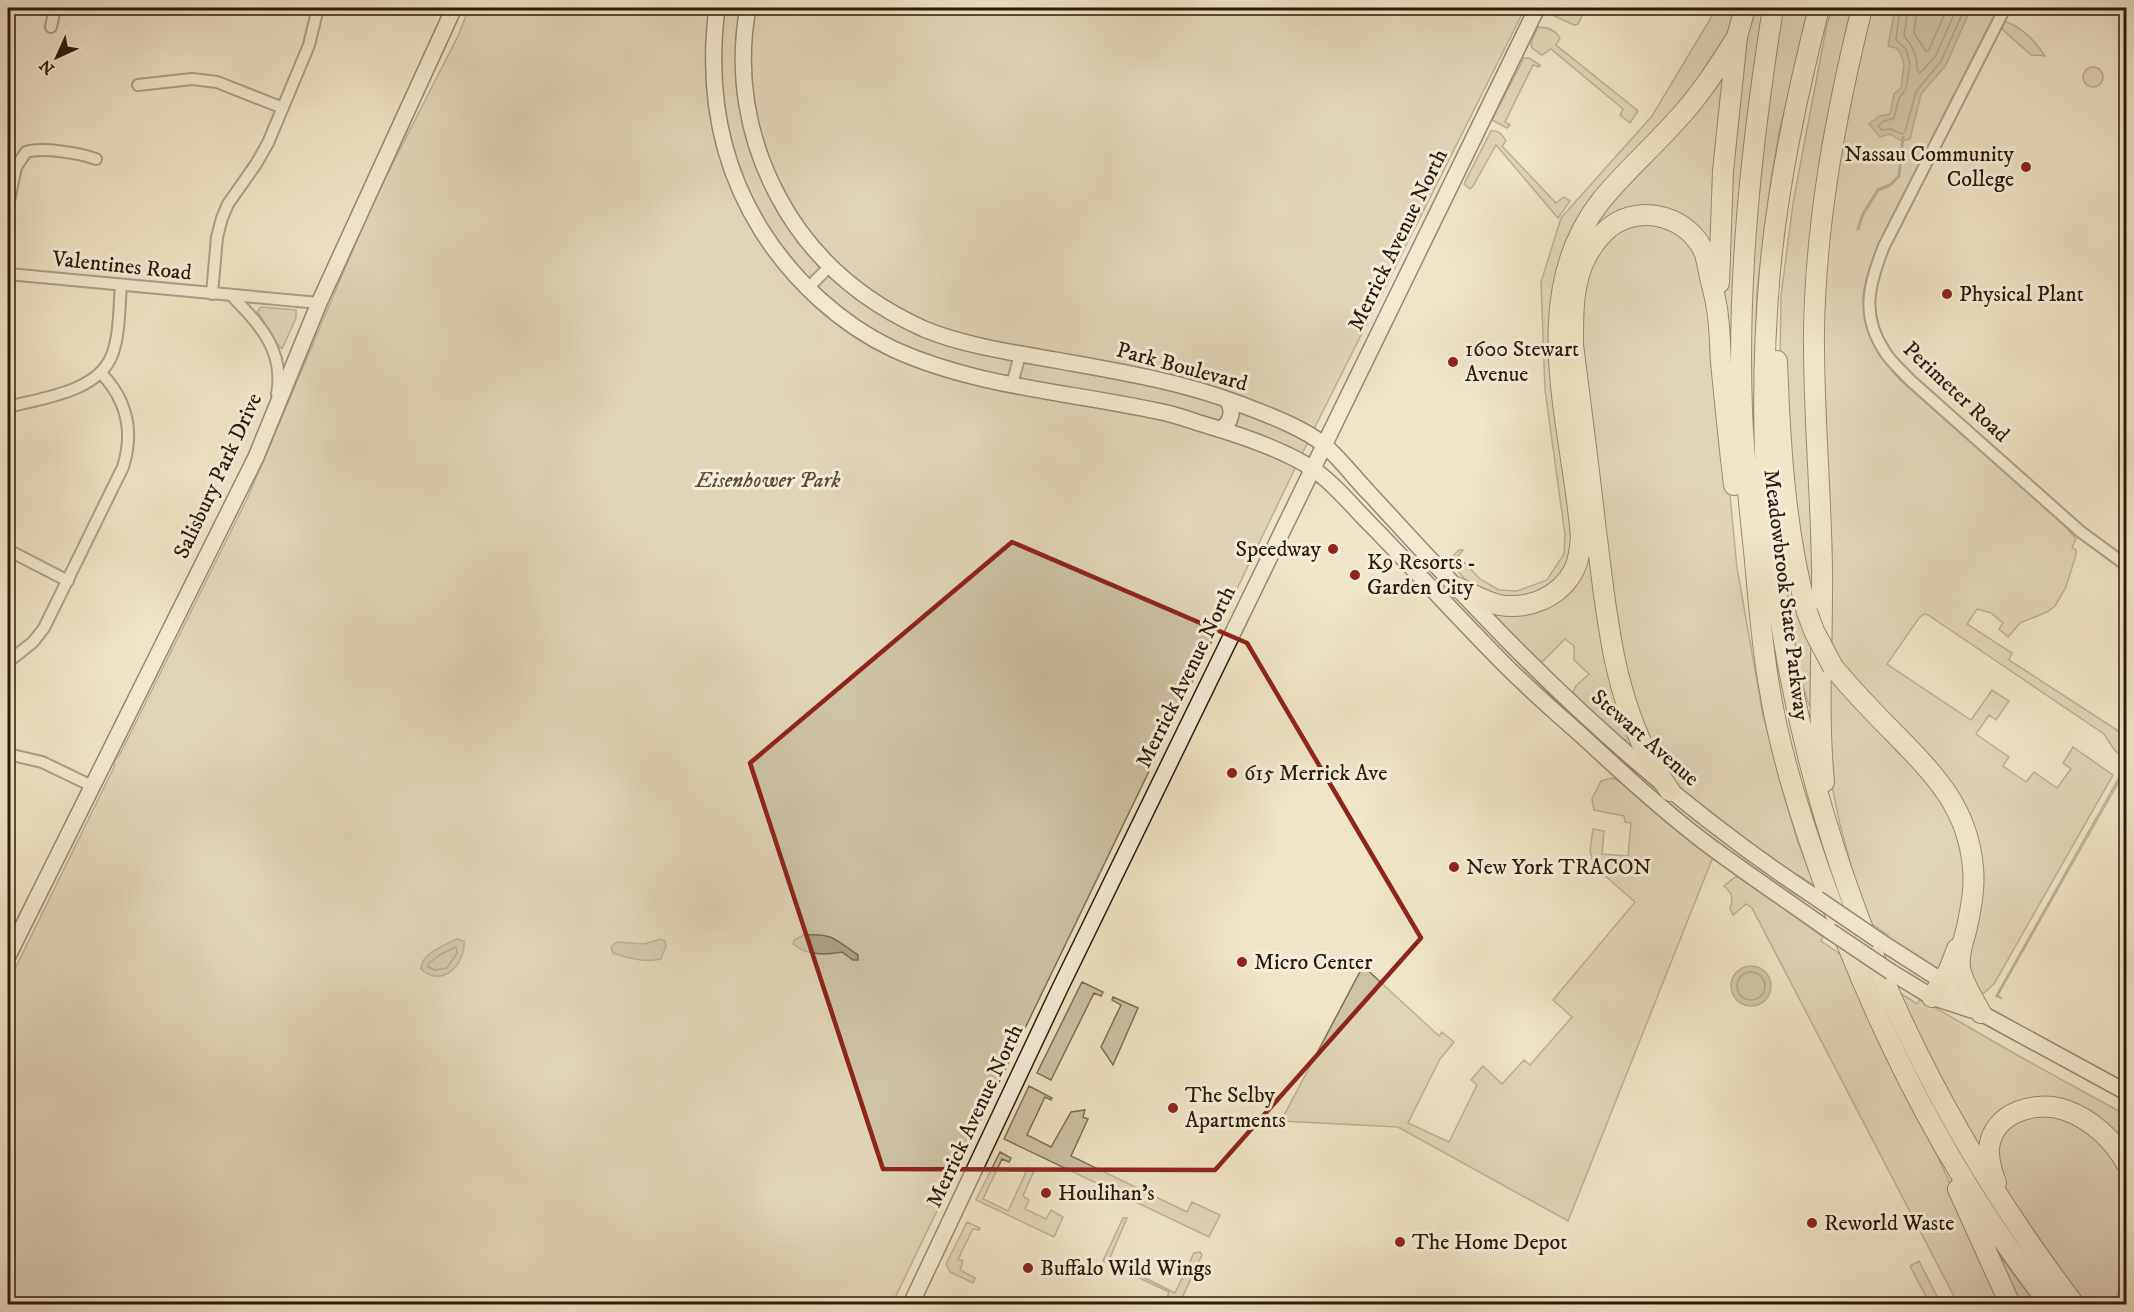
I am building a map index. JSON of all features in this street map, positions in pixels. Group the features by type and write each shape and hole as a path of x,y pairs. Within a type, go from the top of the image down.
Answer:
{"highway":[{"path":"1718,316 1723,171 1737,37 1745,8"},
{"name":"Meadowbrook State Parkway","path":"1773,8 1749,178 1744,252 1742,350 1746,471 1760,617 1770,692 1800,812 1839,926 1863,986 1892,1049 1940,1140 1995,1227 2050,1305"},
{"name":"Meadowbrook State Parkway","path":"1819,8 1789,137 1770,272 1766,335 1764,426 1772,555 1792,690 1808,760 1829,835 1861,928 1895,1008 1953,1124 2002,1204 2074,1305"},
{"path":"1829,835 1819,725 1822,579 1814,384 1815,304 1820,230 1831,148 1862,8"},
{"path":"1456,587 1500,605 1529,604 1551,596 1565,583 1574,569 1579,557 1581,538 1561,375 1559,336 1559,309 1566,271 1576,242 1600,202 1690,106 1737,37"},
{"path":"1670,791 1650,761 1639,736 1623,693 1612,649 1574,345 1575,291 1586,257 1599,237 1610,226 1635,216 1650,215 1665,218 1687,230 1696,239 1705,255 1718,316 1731,462 1742,541 1760,617"},
{"path":"1770,272 1777,321 1778,394 1790,533 1797,575 1807,612 1833,667 1938,780 1957,808 1967,835 1973,867 1972,905 1960,954 1960,966 1963,978 1981,1013"},
{"path":"1937,989 1967,927"},
{"path":"2002,1204 1989,1161 1990,1144 1996,1131 2006,1119 2027,1108 2053,1107 2079,1116 2104,1135 2127,1163"},
{"path":"1940,1140 1956,1186 2010,1305"}],"main road":[{"name":"Salisbury Park Drive","path":"8,956 251,465 319,303 454,8"},
{"path":"717,8 713,36 715,105 724,146 737,183 752,215 770,242 808,288 846,320 892,348 952,371 1161,411 1251,439 1312,469"},
{"name":"Park Boulevard","path":"748,8 743,62 746,98 756,143 769,179 786,213 806,240 829,267 853,288 882,308 927,330 1020,355 1132,375 1227,399 1285,422 1324,445"},
{"name":"Merrick Avenue North","path":"911,1305 1056,998 1537,8"},
{"path":"1220,429 1227,424 1232,409 1227,399"},
{"path":"1251,439 1245,429 1252,414 1258,411"},
{"name":"Stewart Avenue","path":"1324,445 1535,669 1619,747 1670,791 1764,864 1878,940 1937,989"},
{"name":"Stewart Avenue","path":"1312,469 1329,483 1399,554 1510,670 1611,763 1704,842 1891,972 1937,989 2127,1092"},
{"path":"1480,639 1483,615"},
{"path":"1510,670 1535,669"},
{"path":"1598,751 1619,747"},
{"path":"1611,763 1619,747"}],"street":[{"path":"51,27 55,8"},
{"path":"212,294 217,237 222,218 234,194 259,160 283,108 311,39 318,8"},
{"name":"Perimeter Road","path":"2005,8 1884,246 1872,277 1869,300 1870,317 1886,354 1910,380 2080,532 2127,565"},
{"path":"138,85 192,79 217,82 283,108"},
{"path":"8,205 16,167 26,152 37,150 83,155 96,159"},
{"path":"808,288 829,267"},
{"name":"Valentines Road","path":"8,274 319,303"},
{"path":"8,407 71,390 94,380 101,373 115,346 121,285"},
{"path":"232,296 259,323 271,344 278,367 279,384 274,412"},
{"path":"1012,384 1020,355"},
{"path":"8,662 40,635 119,478 128,447 128,430 124,409 114,389 101,373"},
{"path":"8,550 68,581"},
{"path":"8,754 42,762 92,786"}],"highlighted area":[{"path":"1012,542 1247,643 1421,938 1215,1170 883,1169 750,763"}],"green space":[{"name":"Eisenhower Park","path":"469,8 1525,8 1317,423 892,1304 8,1304 8,983 115,765 113,764 248,497 374,200 458,36"},
{"path":"1549,8 1586,8 1578,24 1574,25 1552,15"},
{"path":"1714,8 1738,8 1728,34 1709,69 1574,233 1574,555 1550,590 1505,601 1471,586 1452,565 1453,556 1459,550 1463,550 1458,556 1480,579 1499,590 1517,591 1547,580 1564,554 1565,535 1545,390 1541,282 1561,218 1652,116 1712,16"},
{"path":"1750,8 1765,8 1749,102 1739,197 1734,293 1733,388 1724,318 1726,215"},
{"path":"1780,8 1810,8 1779,133 1770,186 1757,291 1754,411 1750,408 1751,258 1761,147"},
{"path":"1832,8 1856,8 1827,133 1811,610 1804,583 1780,360 1781,296 1793,203"},
{"path":"1868,8 2000,8 1874,255 1865,286 1864,312 1873,343 1900,380 2065,526 2076,539 2072,547 2076,550 2076,555 2066,587 2055,606 2047,612 2020,623 2008,637 1999,629 2003,623 1991,613 1977,609 1967,624 2012,653 2009,660 2126,736 2126,762 2104,734 1928,615 1924,614 1919,618 1887,664 1971,720 1992,690 2009,701 1996,720 1989,715 1976,734 2009,757 2003,766 2026,782 2034,772 2057,788 2071,769 2063,763 2073,747 2113,775 1994,984 1984,993 1980,993 1965,977 1975,846 1830,652 1822,381 1825,266 1830,210"},
{"path":"1999,20 2025,33 2045,56 2031,55 2003,30"},
{"path":"1538,27 1556,32 1560,38 1556,45 1638,111 1630,123 1620,115 1623,109 1551,49 1542,55 1532,48 1531,43"},
{"path":"1524,58 1529,58 1540,65 1539,67 1533,65 1505,122 1510,125 1507,128 1492,120"},
{"path":"1726,64 1714,258 1655,210 1594,234 1604,205"},
{"path":"2089,67 2097,67 2103,73 2103,81 2097,87 2089,87 2083,81 2083,73"},
{"path":"1491,131 1502,135 1506,141 1502,146 1556,203 1564,197 1570,201 1558,218 1496,145 1473,186 1470,189 1464,184"},
{"path":"1656,222 1677,230 1695,248 1706,276 1737,568 1763,715 1798,843 1816,887 1798,875 1795,878 1685,794 1656,759 1623,680 1581,374 1583,278 1609,235 1633,223"},
{"path":"261,307 296,310 296,318 282,349 257,312"},
{"path":"1586,551 1592,552 1632,739 1623,740 1572,694 1576,686 1589,674 1574,660 1574,646 1565,639 1540,664 1487,611 1536,609"},
{"path":"1779,552 1786,555 1813,649 1812,705 1809,705 1796,665"},
{"path":"1829,676 1880,730 1899,754 1901,751 1938,790 1959,830 1967,880 1957,940 1940,971 1886,940 1888,935 1866,920 1840,825 1829,772"},
{"path":"2126,765 2126,769 1998,995 2002,999 1996,996"},
{"path":"1612,778 1618,780 1713,857 1568,1221 1398,1127 1281,1121 1363,966 1439,1036 1442,1032 1454,1042 1440,1059 1408,1123 1449,1142 1477,1085 1471,1080 1483,1066 1502,1084 1524,1060 1530,1065 1572,1017 1553,1000 1635,902 1594,866 1590,851 1593,829 1604,831 1602,854 1628,856 1631,823 1625,822 1624,816 1594,810 1592,799 1601,781"},
{"path":"1735,877 1740,877 1823,937 1821,941 1840,954 1944,1170 2004,1304 1958,1304 1752,908 1746,904 1733,915 1730,908 1732,896 1724,886"},
{"path":"1082,982 1103,992 1101,996 1094,993 1051,1080 1037,1073"},
{"path":"1897,991 1917,1004 1920,999 2126,1115 2126,1158 2109,1134 2033,1104 1980,1148 1950,1102"},
{"path":"1113,997 1138,1008 1113,1065 1101,1047 1121,1005 1112,1000"},
{"path":"1029,1086 1052,1098 1051,1100 1045,1097 1027,1135 1051,1147 1071,1112 1085,1110 1083,1117 1088,1119 1071,1156 1187,1212 1192,1202 1220,1215 1209,1237 1004,1139"},
{"path":"2031,1113 2077,1121 2113,1152 2126,1173 2126,1277 2112,1304 2083,1304 2002,1185 1994,1144 1999,1133"},
{"path":"1000,1152 1011,1158 1009,1162 1002,1159 983,1199 1008,1211 1028,1168 1034,1171 1023,1196 1029,1200 1025,1209 1046,1219 1051,1210 1063,1217 1054,1237 976,1200"},
{"path":"1123,1218 1127,1218 1109,1260 1175,1293 1194,1253 1200,1252 1202,1255 1180,1302 1172,1304 1166,1301 1169,1292 1103,1261"},
{"path":"967,1222 980,1228 979,1230 973,1229 958,1259 963,1261 960,1270 975,1278 973,1283 950,1272 946,1264"},
{"path":"1991,1244 2036,1304 2013,1304"},
{"path":"1919,1261 1941,1304 1930,1304 1910,1266"}],"water":[{"path":"1895,8 1971,8 1946,65 1921,94 1910,139 1901,141 1890,134 1880,137 1869,124 1880,116 1890,114 1894,94 1901,88 1904,64 1900,52 1888,46"},
{"path":"804,935 828,936 858,955 858,960 853,960 842,952 823,954 804,951 793,944 794,940"},
{"path":"457,939 464,941 464,950 457,965 451,971 437,976 421,969 422,963 429,954"},
{"path":"660,939 665,941 666,946 661,959 655,960 624,957 613,953 611,947 617,942 644,944"},
{"path":"1751,966 1765,972 1771,986 1765,1000 1751,1006 1737,1000 1731,986 1737,972"}],"waterway":[{"path":"1858,229 1863,214 1878,190 1890,185 1899,176 1903,137"}],"place":[{"name":"Nassau Community College","path":"2026,167"},
{"name":"Physical Plant","path":"1947,294"},
{"name":"1600 Stewart Avenue","path":"1453,362"},
{"name":"Speedway","path":"1333,549"},
{"name":"K9 Resorts - Garden City","path":"1355,575"},
{"name":"615 Merrick Ave","path":"1232,773"},
{"name":"New York TRACON","path":"1454,867"},
{"name":"Micro Center","path":"1242,962"},
{"name":"The Selby Apartments","path":"1173,1108"},
{"name":"Houlihan's","path":"1046,1193"},
{"name":"Reworld Waste","path":"1812,1223"},
{"name":"The Home Depot","path":"1400,1242"},
{"name":"Buffalo Wild Wings","path":"1028,1268"}]}
